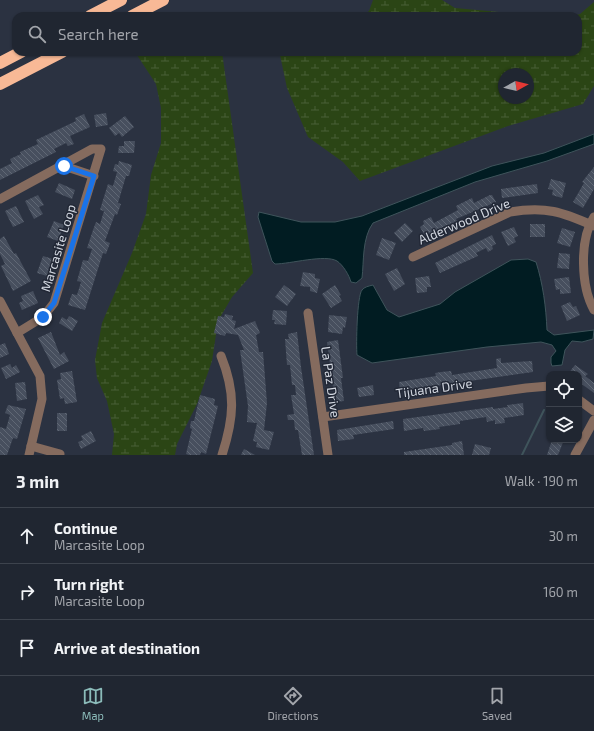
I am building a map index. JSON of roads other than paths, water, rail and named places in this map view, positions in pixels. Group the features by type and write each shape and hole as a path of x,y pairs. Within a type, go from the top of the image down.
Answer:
{"highway":[{"path":"98,12 121,0"},
{"path":"140,12 163,0"},
{"path":"0,63 13,56"},
{"path":"0,84 54,56"}],"street":[{"name":"Marcasite Loop","path":"0,199 64,166 92,149 101,149 54,303 43,317 17,333"},
{"path":"64,166 94,176"},
{"name":"Alderwood Drive","path":"413,257 510,212 528,209 559,211 593,222"},
{"path":"593,222 585,251 584,272 588,296 594,310"},
{"path":"0,301 40,376 42,399 30,450 60,454"},
{"name":"La Paz Drive","path":"308,313 328,455"},
{"path":"221,356 226,369 232,410 232,420 222,455"},
{"name":"Tijuana Drive","path":"323,417 546,386"},
{"path":"582,402 594,410"},
{"path":"575,455 594,420"}],"waterway":[{"path":"522,455 544,410"}]}
